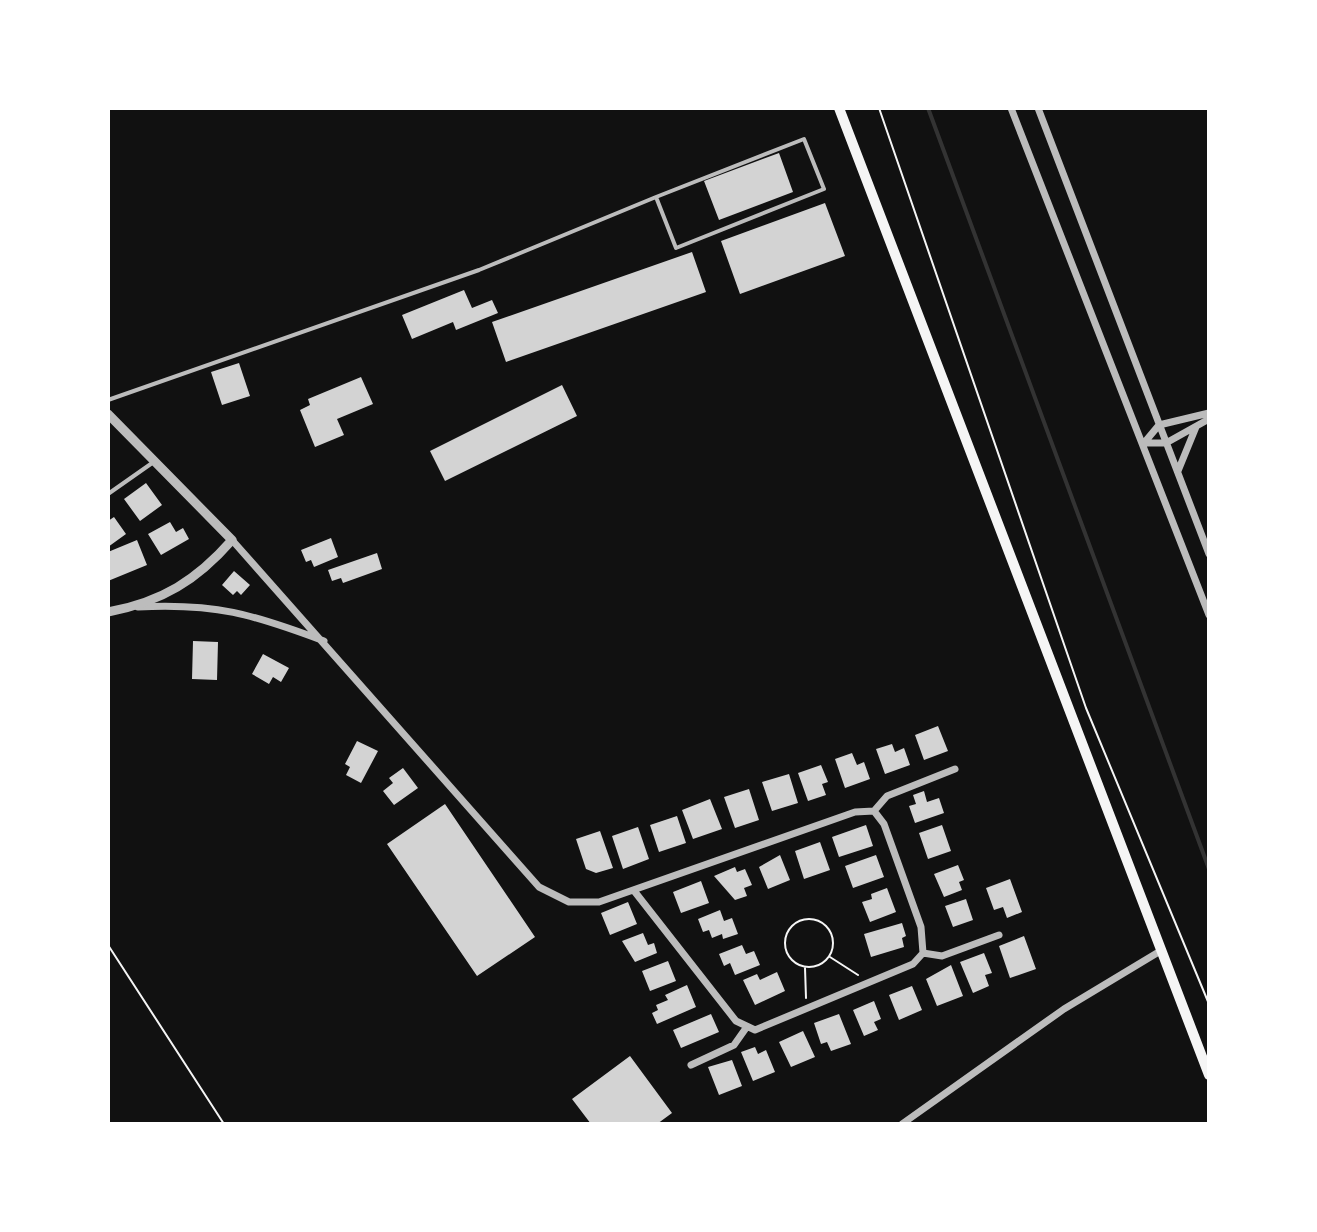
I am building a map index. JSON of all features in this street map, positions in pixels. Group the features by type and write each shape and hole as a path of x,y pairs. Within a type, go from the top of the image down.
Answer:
{"main road":[{"path":"839,108 1209,1075"}],"street":[{"path":"1011,108 1209,615"},
{"path":"1038,108 1209,554"},
{"path":"1144,443 1159,425 1209,413"},
{"path":"108,414 232,540 326,642 539,887 569,902 599,902 635,892 855,812 874,811 887,796 955,769"},
{"path":"1144,443 1166,443 1209,419"},
{"path":"1178,473 1197,426"},
{"path":"136,607 186,584 232,540"},
{"path":"108,612 175,605 239,611 326,642"},
{"path":"635,892 736,1021 755,1030 913,964 923,953 921,927 884,824 874,811"},
{"path":"923,953 942,956 999,935"},
{"path":"902,1124 1064,1009 1162,950"},
{"path":"691,1065 734,1045 746,1028"}],"lane":[{"path":"108,400 479,270 656,197 804,139 824,189 676,248 656,197"},
{"path":"108,494 156,461"}],"path":[{"path":"879,108 1086,708 1209,1004"},
{"path":"801,920 817,920 830,929 834,945 829,957 821,965 805,967 791,959 785,945 789,930 801,920"},
{"path":"108,945 224,1124"},
{"path":"829,957 869,982"},
{"path":"805,967 806,1008"}],"building":[{"path":"779,153 793,192 719,220 704,181"},
{"path":"825,203 845,256 740,294 721,241"},
{"path":"692,252 706,292 506,362 492,322"},
{"path":"464,290 472,308 492,300 498,313 456,330 453,322 412,339 402,315"},
{"path":"239,363 250,396 222,405 211,372"},
{"path":"361,377 373,404 337,419 344,435 315,447 300,410 310,405 308,399"},
{"path":"562,385 577,416 445,481 430,451"},
{"path":"146,483 162,505 140,521 124,499"},
{"path":"114,517 126,534 108,547 108,521"},
{"path":"170,522 176,532 183,528 189,539 161,555 148,534"},
{"path":"331,538 338,557 314,567 311,560 306,562 301,550"},
{"path":"137,540 147,565 108,581 108,552"},
{"path":"377,553 382,569 343,583 341,578 332,581 328,570"},
{"path":"234,571 250,585 241,595 237,591 233,595 222,585"},
{"path":"193,641 218,642 217,680 192,679"},
{"path":"263,654 289,668 281,682 273,677 269,684 252,674"},
{"path":"938,726 948,751 924,760 915,735"},
{"path":"357,741 378,751 361,783 346,775 350,767 345,764"},
{"path":"892,744 895,752 904,748 910,765 885,774 876,749"},
{"path":"852,753 857,765 864,762 870,779 845,788 835,759"},
{"path":"821,765 828,782 822,784 826,795 808,801 798,773"},
{"path":"403,768 418,788 394,805 383,791 393,783 389,778"},
{"path":"789,774 798,803 772,811 762,782"},
{"path":"749,789 759,820 735,828 724,797"},
{"path":"924,791 927,802 939,798 944,813 915,823 909,806 916,804 913,795"},
{"path":"710,799 722,829 693,839 682,810"},
{"path":"445,804 535,937 477,976 387,844"},
{"path":"677,816 686,843 659,852 650,825"},
{"path":"866,825 873,846 839,857 832,837"},
{"path":"942,825 951,851 928,859 919,833"},
{"path":"638,827 649,859 623,869 612,836"},
{"path":"600,831 613,868 596,873 586,869 576,839"},
{"path":"820,842 830,870 804,879 795,851"},
{"path":"780,855 790,880 768,889 759,867"},
{"path":"876,855 884,877 853,888 845,866"},
{"path":"958,865 964,880 959,882 962,890 944,897 934,874"},
{"path":"735,867 737,872 745,869 752,885 744,888 747,896 735,900 714,876"},
{"path":"1010,879 1022,912 1007,918 1003,907 994,910 986,888"},
{"path":"701,881 709,903 681,913 673,892"},
{"path":"887,888 896,912 870,922 862,902 872,899 871,894"},
{"path":"966,899 973,920 953,927 945,906"},
{"path":"628,902 637,924 610,935 601,913"},
{"path":"720,910 724,921 732,918 738,934 723,939 722,934 712,938 709,930 703,932 698,919"},
{"path":"902,923 906,936 902,938 904,947 871,957 864,934"},
{"path":"643,933 648,945 654,943 657,953 635,962 622,941"},
{"path":"1024,936 1036,969 1010,978 999,946"},
{"path":"742,945 746,954 754,951 760,965 735,975 730,963 724,966 719,954"},
{"path":"984,953 992,973 985,975 989,986 973,993 960,962"},
{"path":"668,961 676,981 650,991 642,971"},
{"path":"951,965 963,996 937,1006 926,979"},
{"path":"777,972 785,991 755,1005 743,980 757,974 760,980"},
{"path":"687,985 696,1007 657,1024 652,1013 658,1010 656,1005 668,1000 665,995"},
{"path":"912,986 922,1010 899,1020 889,995"},
{"path":"874,1001 881,1019 874,1022 878,1030 864,1036 853,1010"},
{"path":"711,1014 719,1032 681,1048 673,1030"},
{"path":"839,1014 851,1044 831,1051 827,1042 821,1044 814,1023"},
{"path":"803,1031 815,1057 791,1067 779,1042"},
{"path":"755,1047 758,1054 766,1050 775,1072 753,1081 741,1052"},
{"path":"630,1056 672,1113 657,1124 591,1124 572,1099"},
{"path":"732,1060 742,1086 719,1095 708,1067"}],"waterway":[{"path":"928,108 1209,869"}]}
